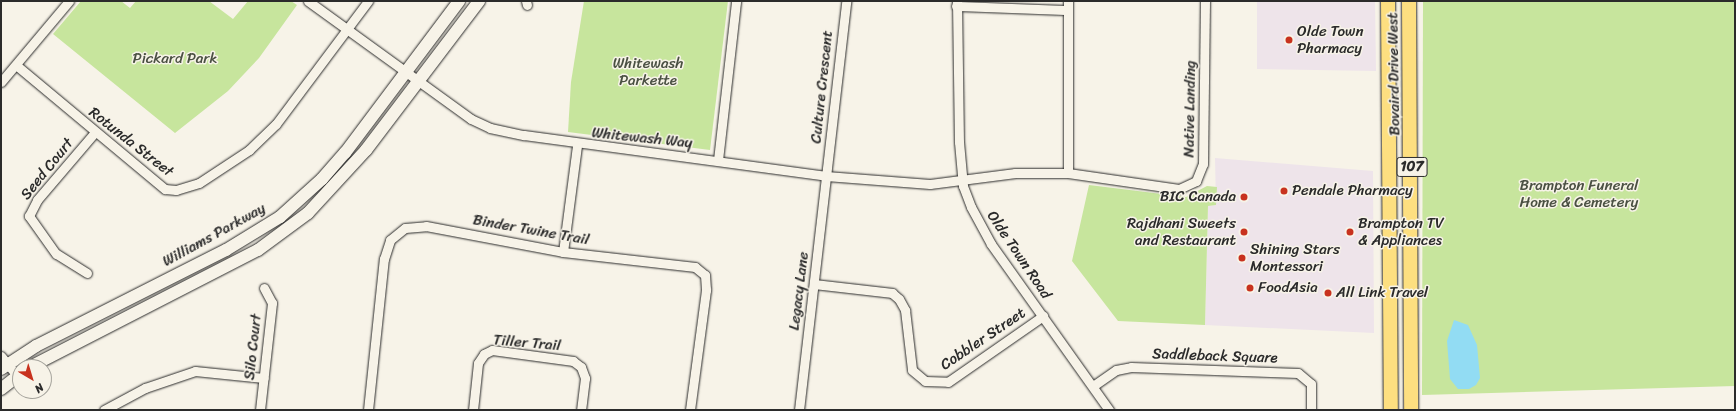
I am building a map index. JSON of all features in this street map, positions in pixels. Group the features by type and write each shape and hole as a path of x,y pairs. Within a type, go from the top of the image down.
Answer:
{"main road":[{"name":"Williams Parkway","path":"3,363 226,250 280,217 322,179 406,74 459,1"},
{"name":"Williams Parkway","path":"45,359 276,238 332,190 418,83 479,1"},
{"name":"Bovaird Drive West","path":"1388,1 1391,106 1391,410"},
{"name":"Bovaird Drive West","path":"1409,1 1412,106 1410,410"},
{"path":"1391,106 1412,106"},
{"path":"1,389 12,380"}],"street":[{"path":"1,82 69,1"},
{"name":"Whitewash Way","path":"308,1 418,83 471,119 490,128 577,145 718,160 826,176 930,184 963,179"},
{"name":"Rotunda Street","path":"16,65 165,189 186,188 249,150 276,124 348,30 368,1"},
{"path":"718,160 736,1"},
{"name":"Culture Crescent","path":"826,176 846,1"},
{"name":"Native Landing","path":"963,179 1015,173 1068,174 1179,189 1196,181 1203,164 1205,1"},
{"path":"956,3 1068,6 1068,174"},
{"name":"Olde Town Road","path":"956,3 963,179 970,207 991,244 1109,410"},
{"name":"Seed Court","path":"87,273 56,254 29,216 37,200 95,132"},
{"path":"564,252 577,145"},
{"name":"Legacy Lane","path":"799,410 826,176"},
{"name":"Binder Twine Trail","path":"368,410 384,258 390,240 405,228 426,226 564,252 680,264 695,267 705,275 706,290 690,410"},
{"name":"Cobbler Street","path":"814,284 892,293 899,299 905,310 912,370 925,382 948,382 1043,316"},
{"name":"Silo Court","path":"260,410 272,303 264,288"},
{"name":"Tiller Trail","path":"473,410 478,363 484,354 492,350 573,361 581,367 585,378 581,410"},
{"path":"3,363 12,370"},
{"name":"Saddleback Square","path":"1093,386 1116,370 1131,367 1298,373 1311,384 1311,410"},
{"path":"104,410 145,388 195,371 264,378"}],"shaded area":[{"path":"1257,1 1375,1 1376,71 1257,69"},
{"path":"1215,158 1373,171 1374,333 1205,325 1208,206 1216,205"}],"green space":[{"name":"Pickard Park","path":"81,1 121,1 130,8 136,1 209,1 233,19 248,1 291,1 297,5 259,58 228,91 175,133 53,34"},
{"name":"Whitewash Parkette","path":"584,1 728,1 710,150 568,132 571,82"},
{"name":"Brampton Funeral Home & Cemetery","path":"1423,1 1735,1 1735,386 1422,395"},
{"path":"1089,185 1186,197 1207,186 1217,187 1216,205 1208,206 1205,325 1118,321 1072,261"}],"water":[{"path":"1454,320 1468,325 1477,345 1480,378 1476,385 1469,389 1458,389 1450,379 1447,341"}],"place":[{"name":"Olde Town Pharmacy","path":"1289,40"},
{"name":"Pendale Pharmacy","path":"1284,191"},
{"name":"BIC Canada","path":"1244,197"},
{"name":"Rajdhani Sweets and Restaurant","path":"1244,232"},
{"name":"Brampton TV & Appliances","path":"1350,232"},
{"name":"Shining Stars Montessori","path":"1242,258"},
{"name":"FoodAsia","path":"1250,288"},
{"name":"All Link Travel","path":"1328,293"}]}
